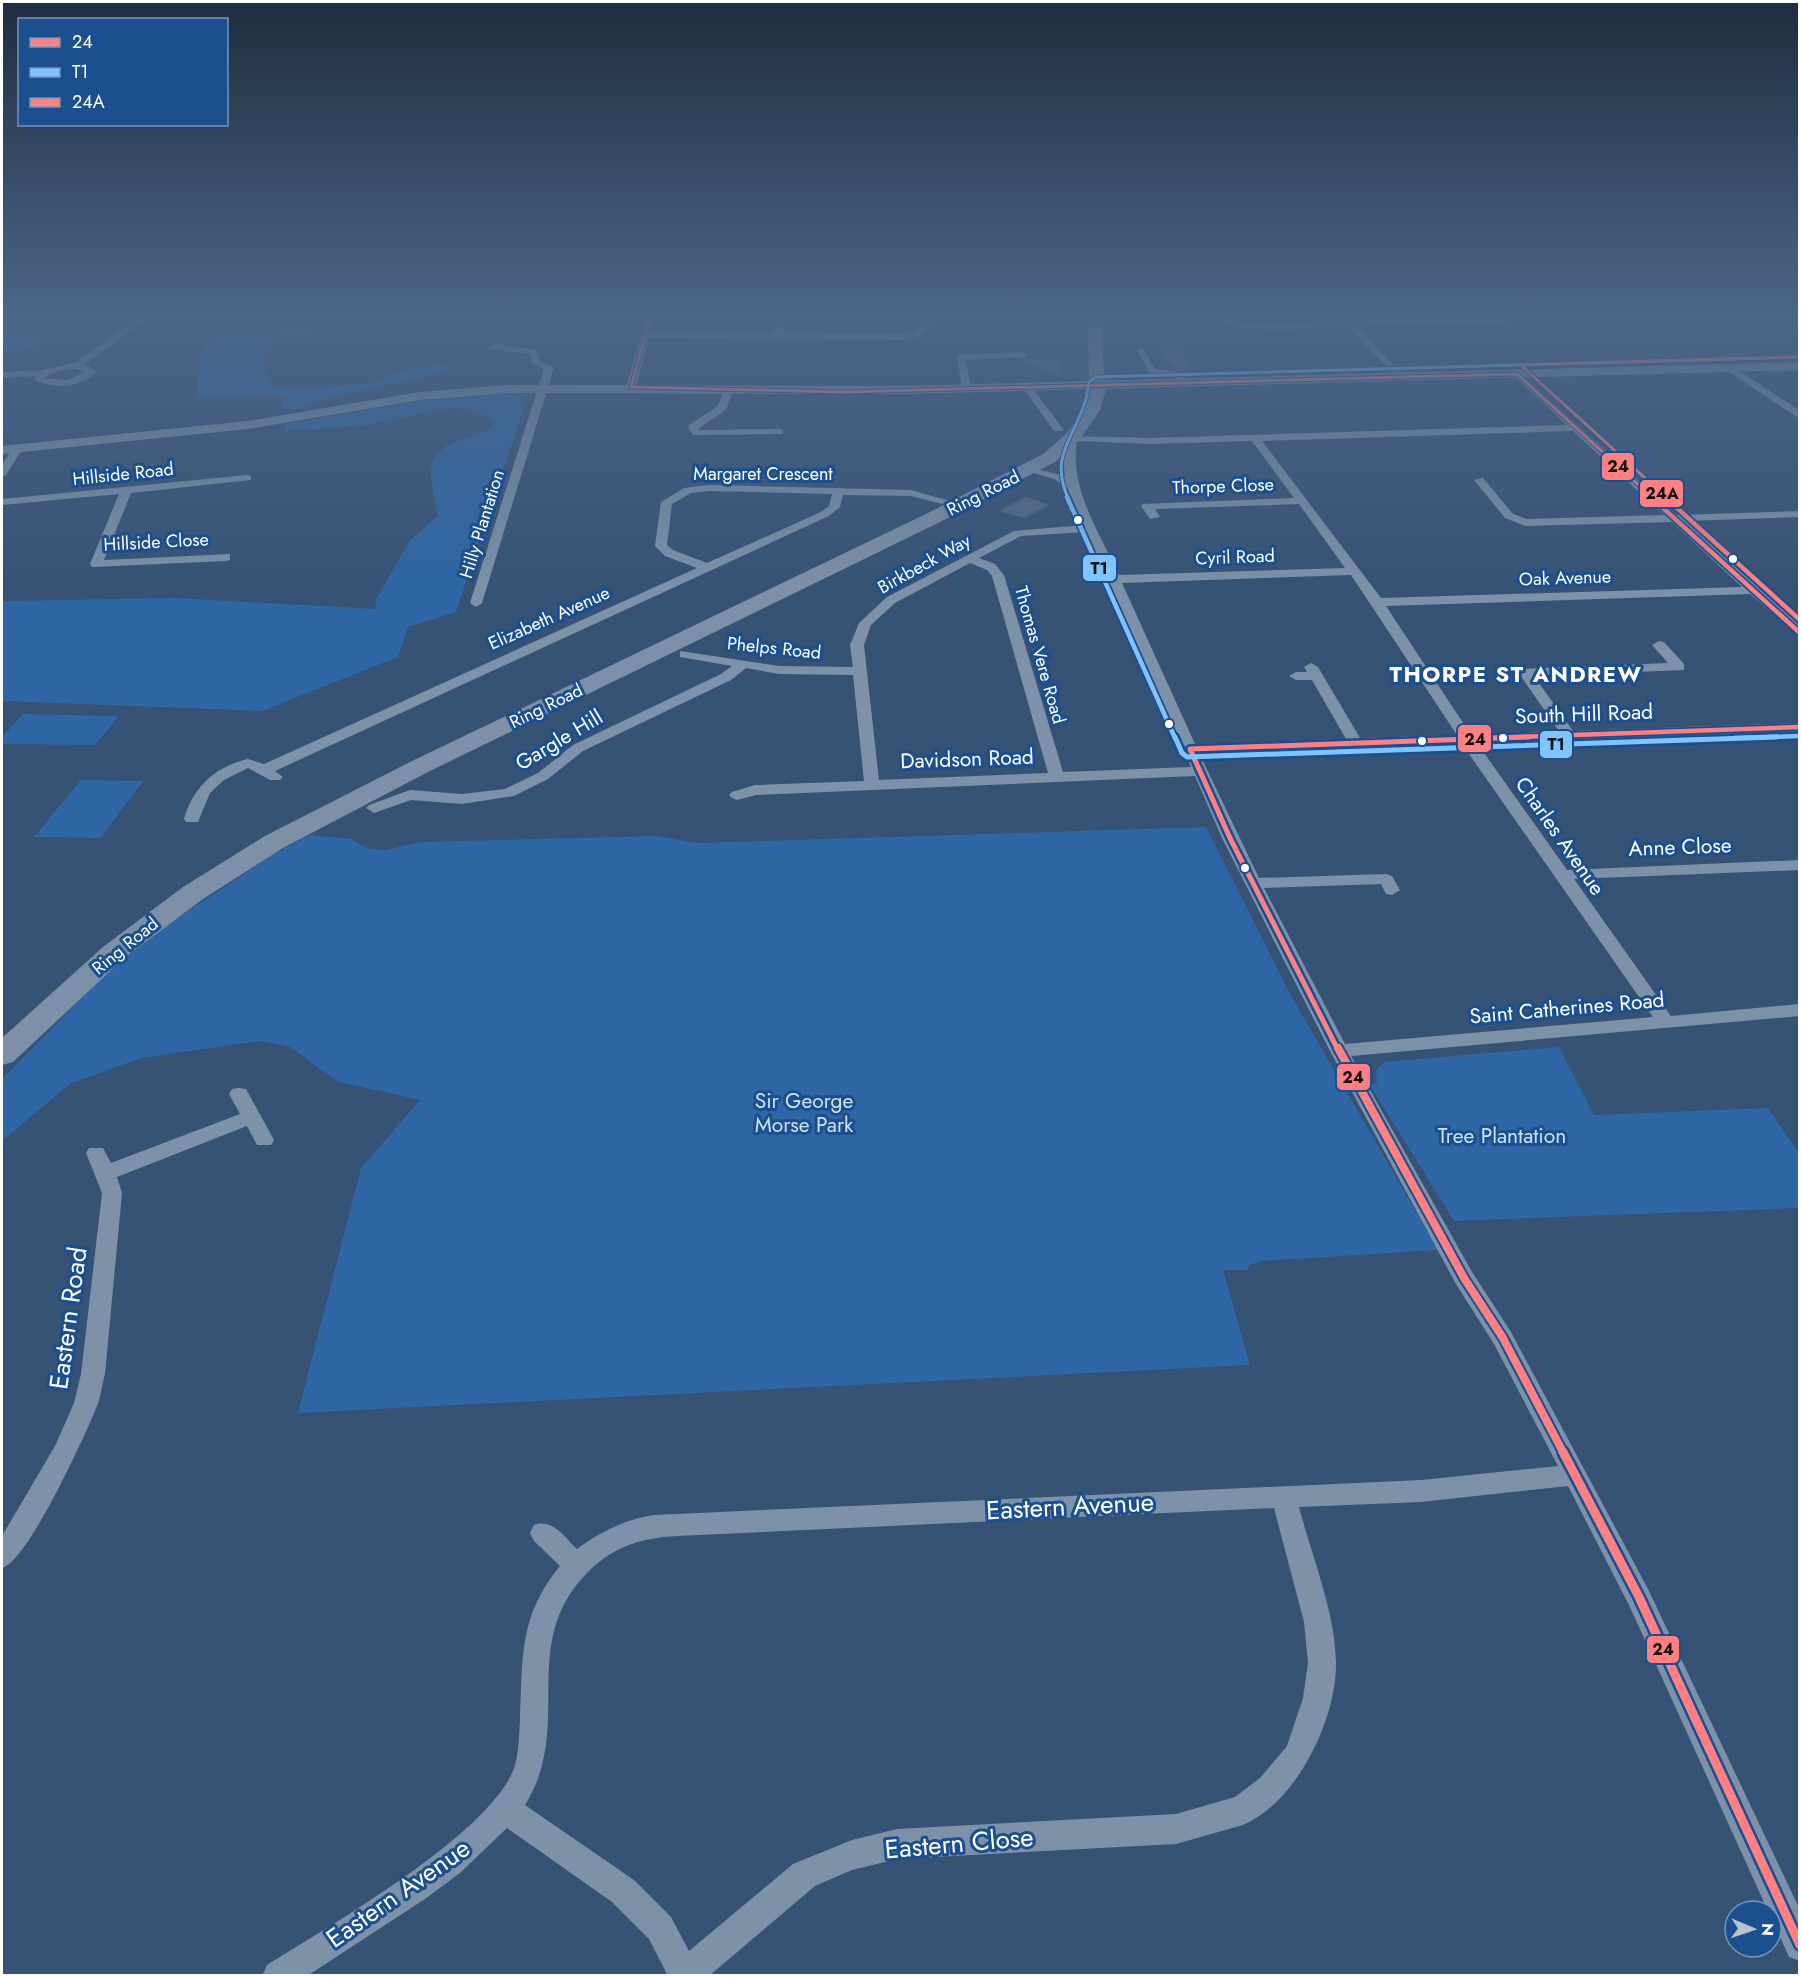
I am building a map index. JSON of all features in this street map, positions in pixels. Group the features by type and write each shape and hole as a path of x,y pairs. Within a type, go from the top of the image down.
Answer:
{"highway":[{"name":"Ring Road","path":"2,1055 113,953 193,893 274,842 430,762 1028,470 1062,448 1065,434 1092,410 1093,404"}],"street":[{"path":"2,450 248,425 377,404"},
{"name":"Hilly Plantation","path":"476,603 538,404"},
{"path":"723,404 722,408 696,423 694,430 708,435 767,435 779,432"},
{"path":"1038,404 1065,434 1072,484 1190,749 1253,883 1339,1052 1464,1278 1503,1338 1639,1597 1800,1946"},
{"path":"1550,404 1800,633"},
{"path":"1783,404 1800,416"},
{"path":"1065,434 1151,441 1576,428"},
{"name":"Charles Avenue","path":"1255,438 1377,602 1467,740 1665,1022"},
{"path":"2,473 18,448"},
{"path":"1028,470 1057,476 1072,484"},
{"name":"Hillside Road","path":"2,502 247,478"},
{"path":"1479,480 1509,516 1525,523 1800,514"},
{"name":"Margaret Crescent","path":"708,568 663,550 665,507 671,498 688,490 709,488 911,493 958,505"},
{"name":"Hillside Close","path":"128,489 96,564 226,557"},
{"name":"Elizabeth Avenue","path":"192,819 204,788 224,772 248,763 270,774 831,511 838,492"},
{"name":"Thorpe Close","path":"1148,506 1300,501"},
{"name":"Birkbeck Way","path":"872,784 857,645 865,622 891,600 1024,531 1092,528"},
{"name":"Thomas Vere Road","path":"970,559 991,567 998,575 1057,777"},
{"name":"Cyril Road","path":"1116,579 1355,571"},
{"name":"Oak Avenue","path":"1377,602 1754,590"},
{"path":"1569,736 1525,672 1679,667 1659,645"},
{"name":"Phelps Road","path":"685,654 742,665 805,671 860,671"},
{"name":"Gargle Hill","path":"374,808 410,795 422,788 462,799 484,798 526,786 543,776 578,748 726,677 742,665"},
{"path":"1296,676 1313,671 1356,744"},
{"name":"South Hill Road","path":"1190,749 1800,727"},
{"name":"Davidson Road","path":"737,795 754,790 1200,771"},
{"name":"Anne Close","path":"1562,875 1800,865"},
{"path":"1253,883 1387,879"},
{"name":"Saint Catherines Road","path":"1339,1052 1800,1010"},
{"path":"239,1094 264,1140"},
{"name":"Eastern Road","path":"2,1557 35,1506 66,1450 86,1403 93,1374 112,1193 101,1163 252,1117"},
{"name":"Eastern Avenue","path":"278,1976 424,1880 476,1839 504,1808 525,1778 532,1743 538,1631 554,1595 576,1565 604,1544 633,1530 677,1525 1421,1491 1574,1475"},
{"name":"Eastern Close","path":"685,1975 804,1875 852,1855 897,1844 1176,1829 1243,1810 1270,1788 1298,1754 1317,1698 1322,1664 1317,1622 1283,1496"},
{"path":"543,1533 576,1565"},
{"path":"504,1808 623,1891 660,1928 685,1975"}],"green space":[{"path":"281,404 311,404 299,409 280,408"},
{"path":"401,404 525,404 456,612 408,627 398,657 262,711 2,701 2,601 176,598 377,609 375,601 410,540 438,516 431,477 434,458 451,444 482,433 495,424 487,416 456,407 363,426 286,431 284,425"},
{"path":"23,714 119,716 95,745 2,744 2,737"},
{"path":"81,780 143,781 100,838 34,837"},
{"name":"Sir George Morse Park","path":"1206,827 1289,992 1438,1250 1261,1261 1250,1265 1247,1270 1223,1270 1250,1365 298,1413 361,1168 420,1100 339,1082 288,1046 260,1041 141,1058 70,1084 2,1141 2,1079 91,988 176,919 274,854 309,835 351,839 366,848 385,850 421,842 657,836 697,843"},
{"name":"Tree Plantation","path":"1559,1047 1594,1115 1768,1108 1799,1153 1799,1208 1454,1221 1369,1084 1377,1084 1378,1069 1384,1062"}],"building":[{"path":"1025,497 1050,505 1024,518 999,511"}],"transit line":[{"name":"T1","path":"1084,404 1062,455 1064,489 1182,753 1187,757 1800,736"},
{"name":"24","path":"1550,404 1800,633"},
{"name":"24A","path":"1564,404 1800,620"},
{"name":"24","path":"1800,727 1190,749 1230,838 1339,1051 1464,1278 1503,1338 1639,1597 1800,1945"}],"district":[{"name":"THORPE ST ANDREW","path":"1516,674"}]}
